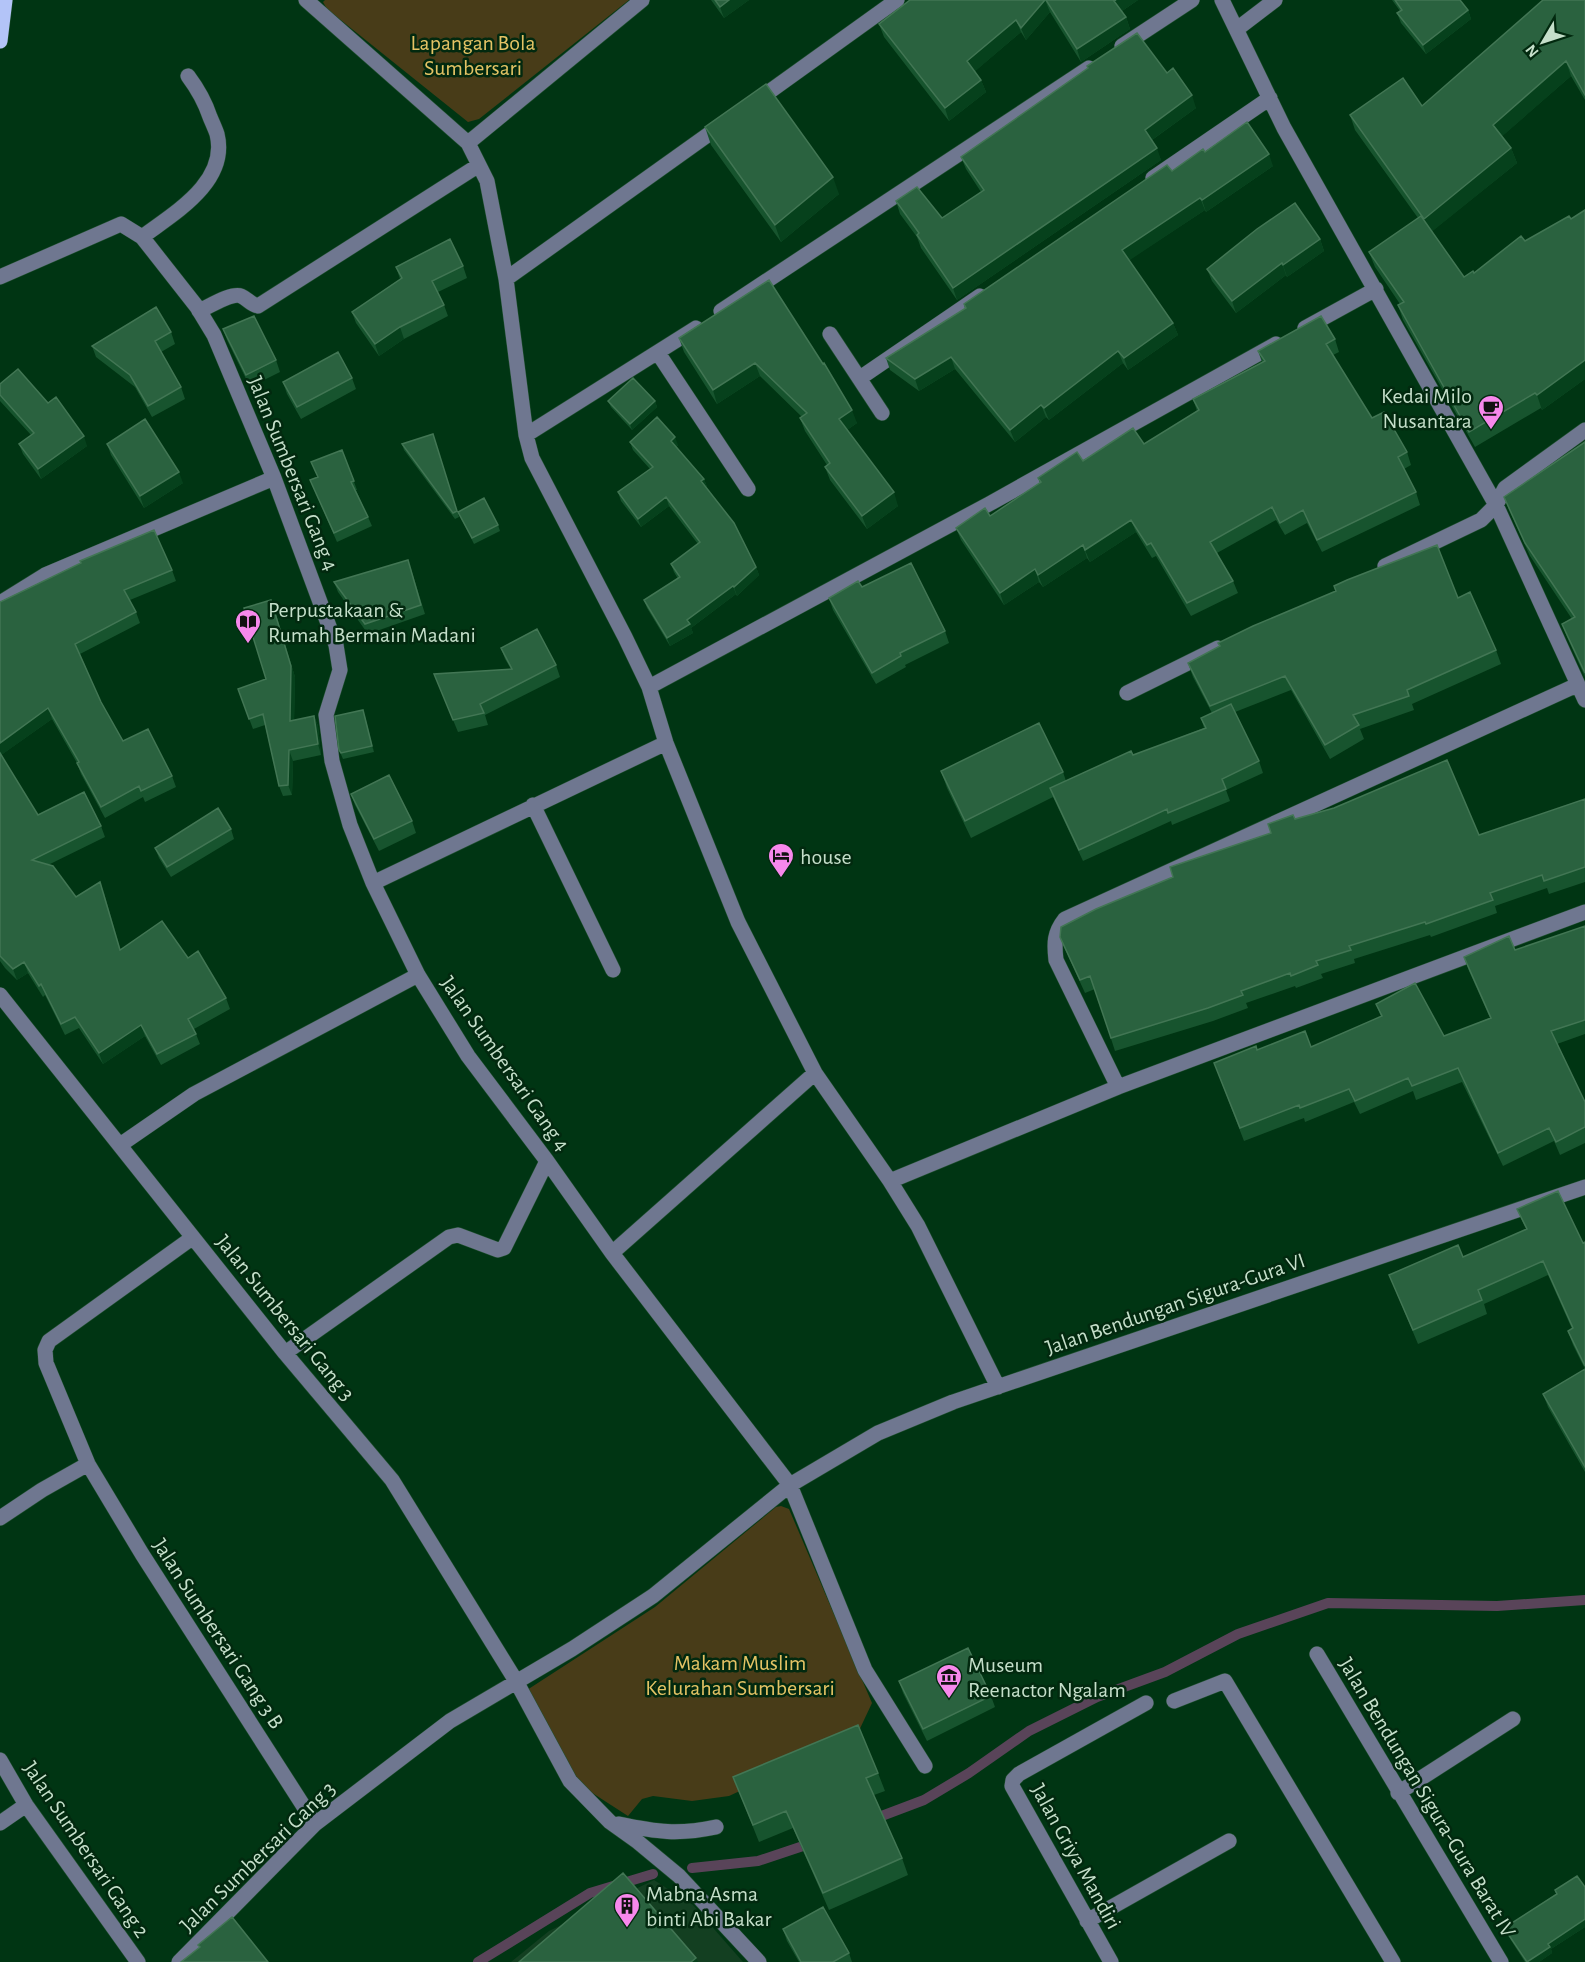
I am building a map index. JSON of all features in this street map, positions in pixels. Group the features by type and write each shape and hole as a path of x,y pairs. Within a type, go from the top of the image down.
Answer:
{"main road":[{"path":"0,41 5,0"}],"street":[{"path":"306,0 468,143 487,181 506,279 526,435 532,458 649,687 666,743 738,922 815,1073 890,1181 918,1226 999,1387"},
{"path":"468,143 642,0"},
{"path":"506,279 897,0"},
{"path":"526,435 658,353 1192,0"},
{"path":"1222,0 1284,128 1496,505 1585,700"},
{"path":"1237,29 1275,0"},
{"path":"142,237 189,202 205,184 218,155 217,135 211,118 194,83 188,76"},
{"path":"1143,185 1270,98"},
{"path":"199,311 233,295 241,296 258,306 479,165"},
{"name":"Jalan Sumbersari Gang 4","path":"0,277 121,224 142,237 199,311 214,335 274,478 336,645 340,670 326,715 332,761 350,825 373,883 418,975 468,1056 548,1161 612,1253 790,1485 865,1670 925,1766"},
{"path":"860,378 996,285"},
{"path":"649,687 989,504 1376,289"},
{"path":"830,334 882,413"},
{"path":"658,353 748,489"},
{"path":"1374,572 1481,520 1496,505 1505,488 1585,430"},
{"path":"0,603 45,576 274,478"},
{"path":"1127,693 1234,640"},
{"path":"1118,1087 1056,960 1054,941 1057,929 1065,919 1577,685"},
{"path":"373,883 666,743"},
{"path":"533,805 613,970"},
{"path":"890,1181 1118,1087 1585,912"},
{"path":"120,1145 194,1094 418,975"},
{"name":"Jalan Sumbersari Gang 3","path":"0,995 192,1238 392,1480 516,1682 553,1754 570,1781 610,1822 679,1876 759,1962"},
{"path":"612,1253 815,1073"},
{"path":"285,1353 448,1237 458,1235 498,1250 504,1248 548,1161"},
{"name":"Jalan Bendungan Sigura-Gura VI","path":"516,1682 572,1649 653,1596 790,1485 878,1433 953,1402 1585,1187"},
{"name":"Jalan Sumbersari Gang 3 B","path":"192,1238 49,1341 45,1350 46,1363 88,1464 142,1554 315,1824"},
{"path":"0,1518 42,1490 88,1464"},
{"name":"Jalan Bendungan Sigura-Gura Barat IV","path":"1317,1654 1501,1962"},
{"path":"1174,1701 1225,1681 1393,1962"},
{"name":"Jalan Sumbersari Gang 3","path":"179,1962 315,1824 450,1721 516,1682"},
{"name":"Jalan Griya Mandiri","path":"1111,1962 1012,1786 1013,1780 1019,1774 1146,1703"},
{"path":"1398,1793 1513,1719"},
{"name":"Jalan Sumbersari Gang 2","path":"0,1760 26,1805 138,1962"},
{"path":"0,1823 26,1805"},
{"path":"610,1822 656,1832 694,1832 716,1827"},
{"path":"1087,1921 1229,1840"}],"shaded area":[{"path":"654,1880 693,1905 743,1962 511,1962 549,1931"}],"green space":[{"name":"Lapangan Bola Sumbersari","path":"325,0 629,0 479,119 468,122 327,9 323,2"},
{"name":"Makam Muslim Kelurahan Sumbersari","path":"776,1507 789,1509 872,1703 856,1737 729,1796 692,1801 653,1796 642,1799 628,1816 580,1785 527,1690 655,1607"}],"building":[{"path":"715,0 729,0 720,7"},
{"path":"910,0 1045,0 1021,28 1016,20 967,61 981,80 945,108 879,24"},
{"path":"1046,0 1116,0 1114,1 1126,17 1077,49"},
{"path":"1395,0 1460,0 1468,10 1423,45 1397,13 1402,10"},
{"path":"1543,0 1585,0 1585,95 1566,61 1493,125 1511,148 1424,219 1350,115 1403,78 1422,106"},
{"path":"1137,33 1167,73 1173,68 1192,95 1145,130 1157,148 953,288 896,201 917,187 942,218 984,190 961,157 1088,68 1087,66"},
{"path":"766,84 833,177 775,225 705,127"},
{"path":"1247,122 1269,154 1202,200 1200,198 1122,250 1173,323 1124,358 1118,351 1044,408 1041,405 1010,430 951,357 915,379 886,358 966,308 964,304 1167,165 1172,171 1203,149 1205,152"},
{"path":"1295,203 1320,239 1283,265 1282,263 1232,301 1207,269 1257,229"},
{"path":"1585,210 1585,360 1537,395 1535,393 1469,432 1398,305 1404,302 1369,252 1421,216 1464,277 1473,271 1474,273 1521,236 1525,241 1569,216 1571,219"},
{"path":"450,239 463,266 432,281 444,305 400,327 375,344 352,312 402,278 396,267"},
{"path":"769,280 852,410 839,419 894,492 862,516 825,467 830,463 800,418 807,413 755,363 713,390 679,338"},
{"path":"156,307 171,332 155,341 181,387 148,406 130,375 92,346"},
{"path":"254,316 276,360 246,375 223,329"},
{"path":"1321,316 1335,339 1326,344 1372,418 1384,412 1407,452 1398,457 1416,492 1317,540 1303,510 1280,523 1272,507 1210,542 1233,581 1187,603 1151,543 1147,545 1131,520 1085,550 1083,545 1038,575 1035,569 1000,593 956,528 985,508 990,516 1041,482 1038,478 1077,452 1083,461 1133,428 1144,444 1199,410 1193,399 1265,361 1258,351"},
{"path":"338,352 352,378 297,407 283,382"},
{"path":"18,369 48,403 56,397 84,436 38,469 19,444 34,433 0,395 0,384"},
{"path":"633,378 655,401 630,424 608,401"},
{"path":"657,417 675,437 671,441 704,479 701,481 734,523 756,567 734,587 687,620 690,624 667,638 644,600 680,577 671,564 700,542 666,497 638,519 618,492 653,467 630,442"},
{"path":"145,419 179,472 140,496 107,444"},
{"path":"433,434 457,511 453,513 402,444"},
{"path":"1585,442 1585,673 1562,624 1575,617 1525,543 1504,497"},
{"path":"342,450 354,481 351,482 368,517 334,533 310,480 318,477 311,462"},
{"path":"484,498 498,525 472,538 458,512"},
{"path":"154,530 172,570 124,590 136,612 75,644 101,702 123,741 148,729 172,776 141,791 139,786 101,807 77,763 79,762 48,708 0,743 0,602 81,563 80,561"},
{"path":"1437,545 1458,598 1470,592 1496,650 1407,690 1409,696 1353,715 1359,725 1325,745 1285,676 1210,706 1188,663 1220,646 1218,643 1336,591 1334,586"},
{"path":"408,560 421,605 365,624 334,582"},
{"path":"911,563 945,631 900,653 901,656 872,673 829,598 858,581 862,587"},
{"path":"271,600 291,666 290,721 314,716 318,744 289,750 288,785 279,786 263,714 249,719 238,689 266,679 244,608"},
{"path":"537,629 556,665 480,704 484,713 453,720 434,674 512,669 501,648"},
{"path":"1231,704 1259,761 1222,779 1226,789 1168,813 1167,809 1079,850 1050,788 1131,751 1133,755 1206,728 1201,718"},
{"path":"363,710 372,746 341,753 335,716"},
{"path":"1039,723 1063,772 965,821 941,771"},
{"path":"0,753 38,815 84,792 101,826 32,860 53,866 76,897 100,882 120,950 162,921 188,958 198,951 226,998 188,1019 196,1034 157,1054 141,1025 99,1053 75,1017 61,1024 41,984 39,986 24,962 13,969 0,956"},
{"path":"1447,760 1479,835 1585,799 1585,867 1544,881 1542,875 1490,893 1493,900 1426,924 1425,922 1349,946 1351,950 1316,961 1318,965 1241,991 1243,995 1111,1038 1090,976 1080,980 1060,937 1061,927 1096,909 1173,877 1170,867 1271,833 1268,824 1293,815 1295,819 1334,808"},
{"path":"389,775 412,821 374,839 351,794"},
{"path":"218,808 231,829 167,867 155,848"},
{"path":"1585,926 1585,1020 1551,1031 1585,1102 1585,1127 1556,1142 1549,1128 1498,1153 1458,1068 1412,1086 1408,1078 1355,1101 1349,1089 1240,1128 1214,1063 1256,1046 1257,1050 1305,1031 1311,1047 1382,1016 1376,1004 1415,983 1444,1036 1491,1018 1464,957 1509,936 1515,950"},
{"path":"1558,1191 1583,1243 1585,1242 1585,1366 1568,1331 1573,1328 1543,1261 1478,1290 1482,1300 1413,1330 1389,1275 1458,1245 1463,1257 1527,1229 1517,1209"},
{"path":"1585,1369 1585,1467 1543,1394"},
{"name":"Museum Reenactor Ngalam","path":"968,1648 991,1696 923,1729 899,1681"},
{"path":"858,1725 878,1773 866,1778 902,1858 823,1893 786,1811 753,1825 733,1777"},
{"path":"623,1873 696,1958 691,1962 519,1962"},
{"path":"1577,1876 1585,1887 1585,1919 1548,1944 1550,1947 1527,1962 1504,1928 1557,1894 1555,1890"},
{"path":"823,1907 849,1953 833,1962 801,1962 783,1929"},
{"path":"232,1917 268,1962 181,1962 200,1947 198,1945"}],"waterway":[{"path":"871,1820 924,1800 969,1773 1029,1731 1097,1697 1165,1672 1238,1634 1328,1603 1497,1606 1585,1600"},
{"path":"692,1868 758,1861 812,1843"},
{"path":"478,1962 590,1893 653,1874"}],"place":[{"name":"Kedai Milo Nusantara","path":"1491,431"},
{"name":"Perpustakaan & Rumah Bermain Madani","path":"248,645"},
{"name":"house","path":"781,879"},
{"name":"Museum Reenactor Ngalam","path":"949,1700"},
{"name":"Mabna Asma binti Abi Bakar","path":"627,1929"}]}
